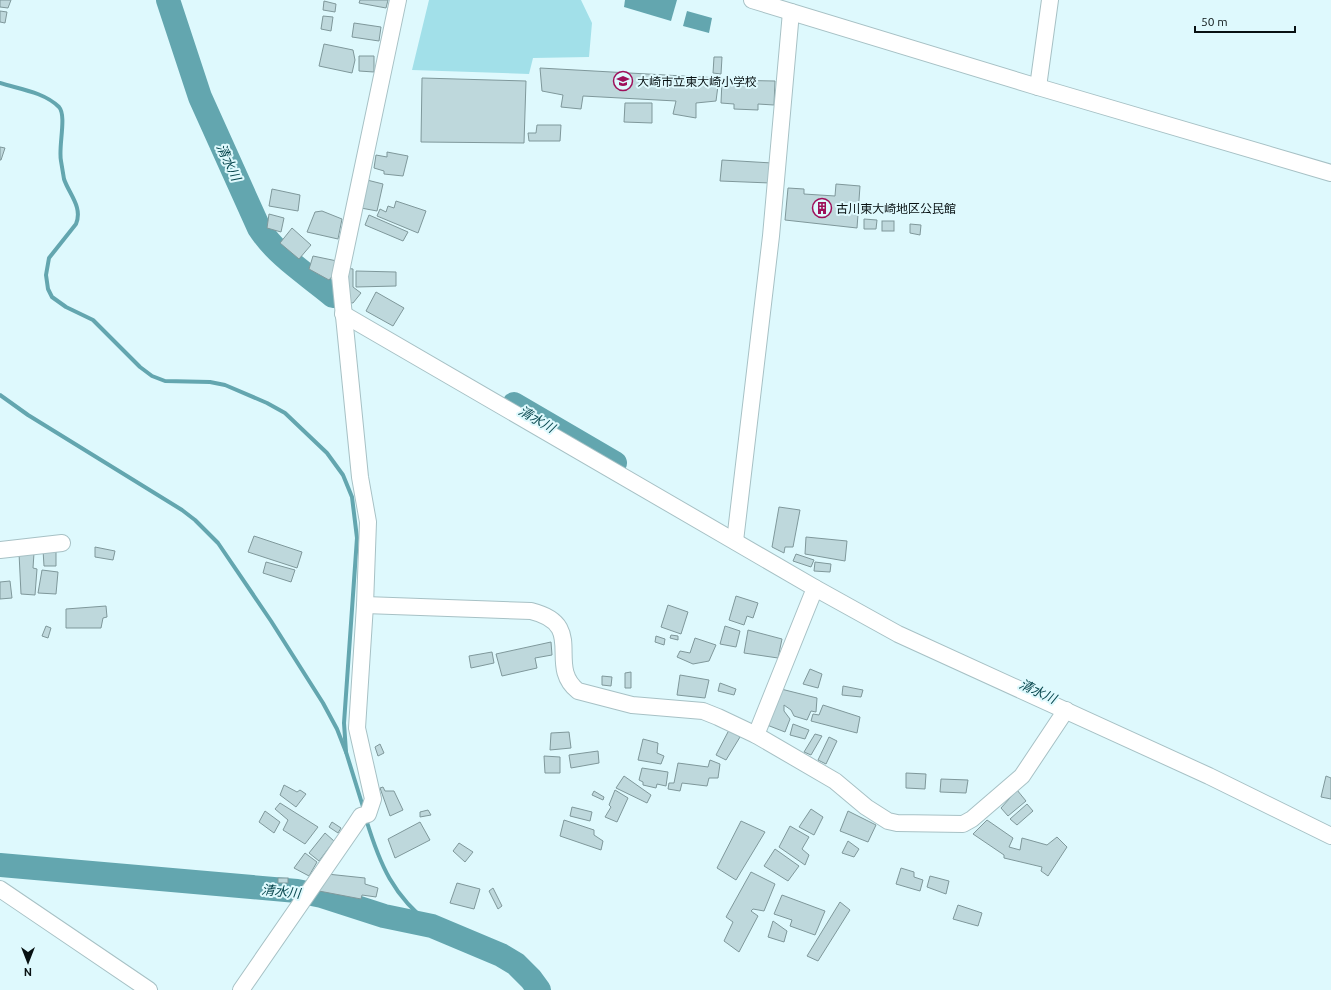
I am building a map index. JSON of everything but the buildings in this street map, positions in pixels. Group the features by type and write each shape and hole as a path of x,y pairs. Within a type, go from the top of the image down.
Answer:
{"street":[{"path":"241,990 307,894 364,815 373,799 357,728 366,605 368,522 360,477 340,276 398,0"},
{"path":"752,0 1038,87 1331,173"},
{"path":"1038,87 1050,0"},
{"path":"735,541 771,236 791,12"},
{"path":"343,314 898,634 1208,776 1331,836"},
{"path":"0,550 62,543"},
{"path":"756,735 816,588"},
{"path":"366,605 531,611 546,614 556,622 561,630 566,677 571,685 578,691 632,705 703,711 718,717 756,735 835,781 866,807 888,821 897,823 962,824 972,819 1022,776 1066,710"},
{"path":"0,890 149,990"}],"shaded area":[{"path":"429,0 581,0 592,23 589,57 533,58 529,74 412,70"},
{"path":"625,0 677,0 671,21 624,7"},
{"path":"687,11 712,18 709,33 683,26"}],"waterway":[{"name":"清水川","path":"168,0 200,97 259,228 266,238 293,265 333,296"},
{"path":"0,83 39,94 53,102 61,111 62,124 60,155 64,179 77,206 78,218 76,224 49,258 46,275 48,289 52,297 66,307 93,320 140,367 152,376 165,381 210,382 225,385 267,403 285,413 327,453 343,475 352,497 357,538 344,723 346,752"},
{"path":"0,395 28,415 182,510 195,520 218,543 271,621 323,703 337,729 346,752 364,810"},
{"name":"清水川","path":"514,404 615,463"},
{"path":"366,819 371,836 383,865 398,891 407,903 432,926"},
{"name":"清水川","path":"0,865 297,891 322,896 384,916 432,926 501,955 516,964 531,979 539,990"}],"place":[{"name":"大崎市立東大崎小学校","path":"623,81"},
{"name":"古川東大崎地区公民館","path":"822,208"}]}
